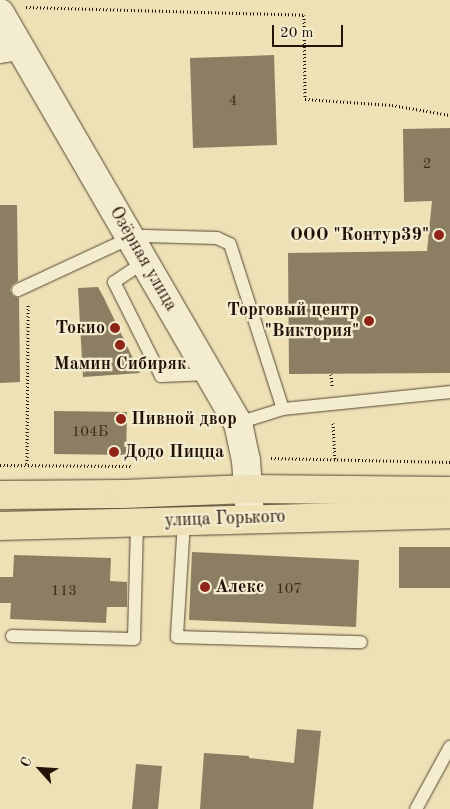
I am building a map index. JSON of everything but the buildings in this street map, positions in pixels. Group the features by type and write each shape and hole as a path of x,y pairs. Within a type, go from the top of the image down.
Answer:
{"main road":[{"name":"улица Горького","path":"0,494 123,494 249,489 450,491"},
{"name":"улица Горького","path":"0,526 450,514"}],"street":[{"name":"Озёрная улица","path":"11,10 10,48 130,238 238,423 244,446 250,518"}],"lane":[{"path":"23,288 130,238 145,236 217,238 230,244 283,409"},
{"path":"144,262 114,282 161,376 210,374"},
{"path":"238,423 283,409 450,392"},
{"path":"184,521 177,637 360,642"},
{"path":"12,636 134,639 138,523"},
{"path":"416,809 450,747"}],"path":[{"path":"11,10 304,16 304,99 392,105 450,115"},
{"path":"23,288 27,464"},
{"path":"267,458 450,462"},
{"path":"0,465 141,466"}],"place":[{"name":"ООО \"Контур39\"","path":"439,235"},
{"name":"Торговый центр \"Виктория\"","path":"369,321"},
{"name":"Токио","path":"115,328"},
{"name":"Мамин Сибиряк","path":"120,345"},
{"name":"Пивной двор","path":"121,419"},
{"name":"Додо Пицца","path":"114,452"},
{"name":"Алекс","path":"205,587"}]}
